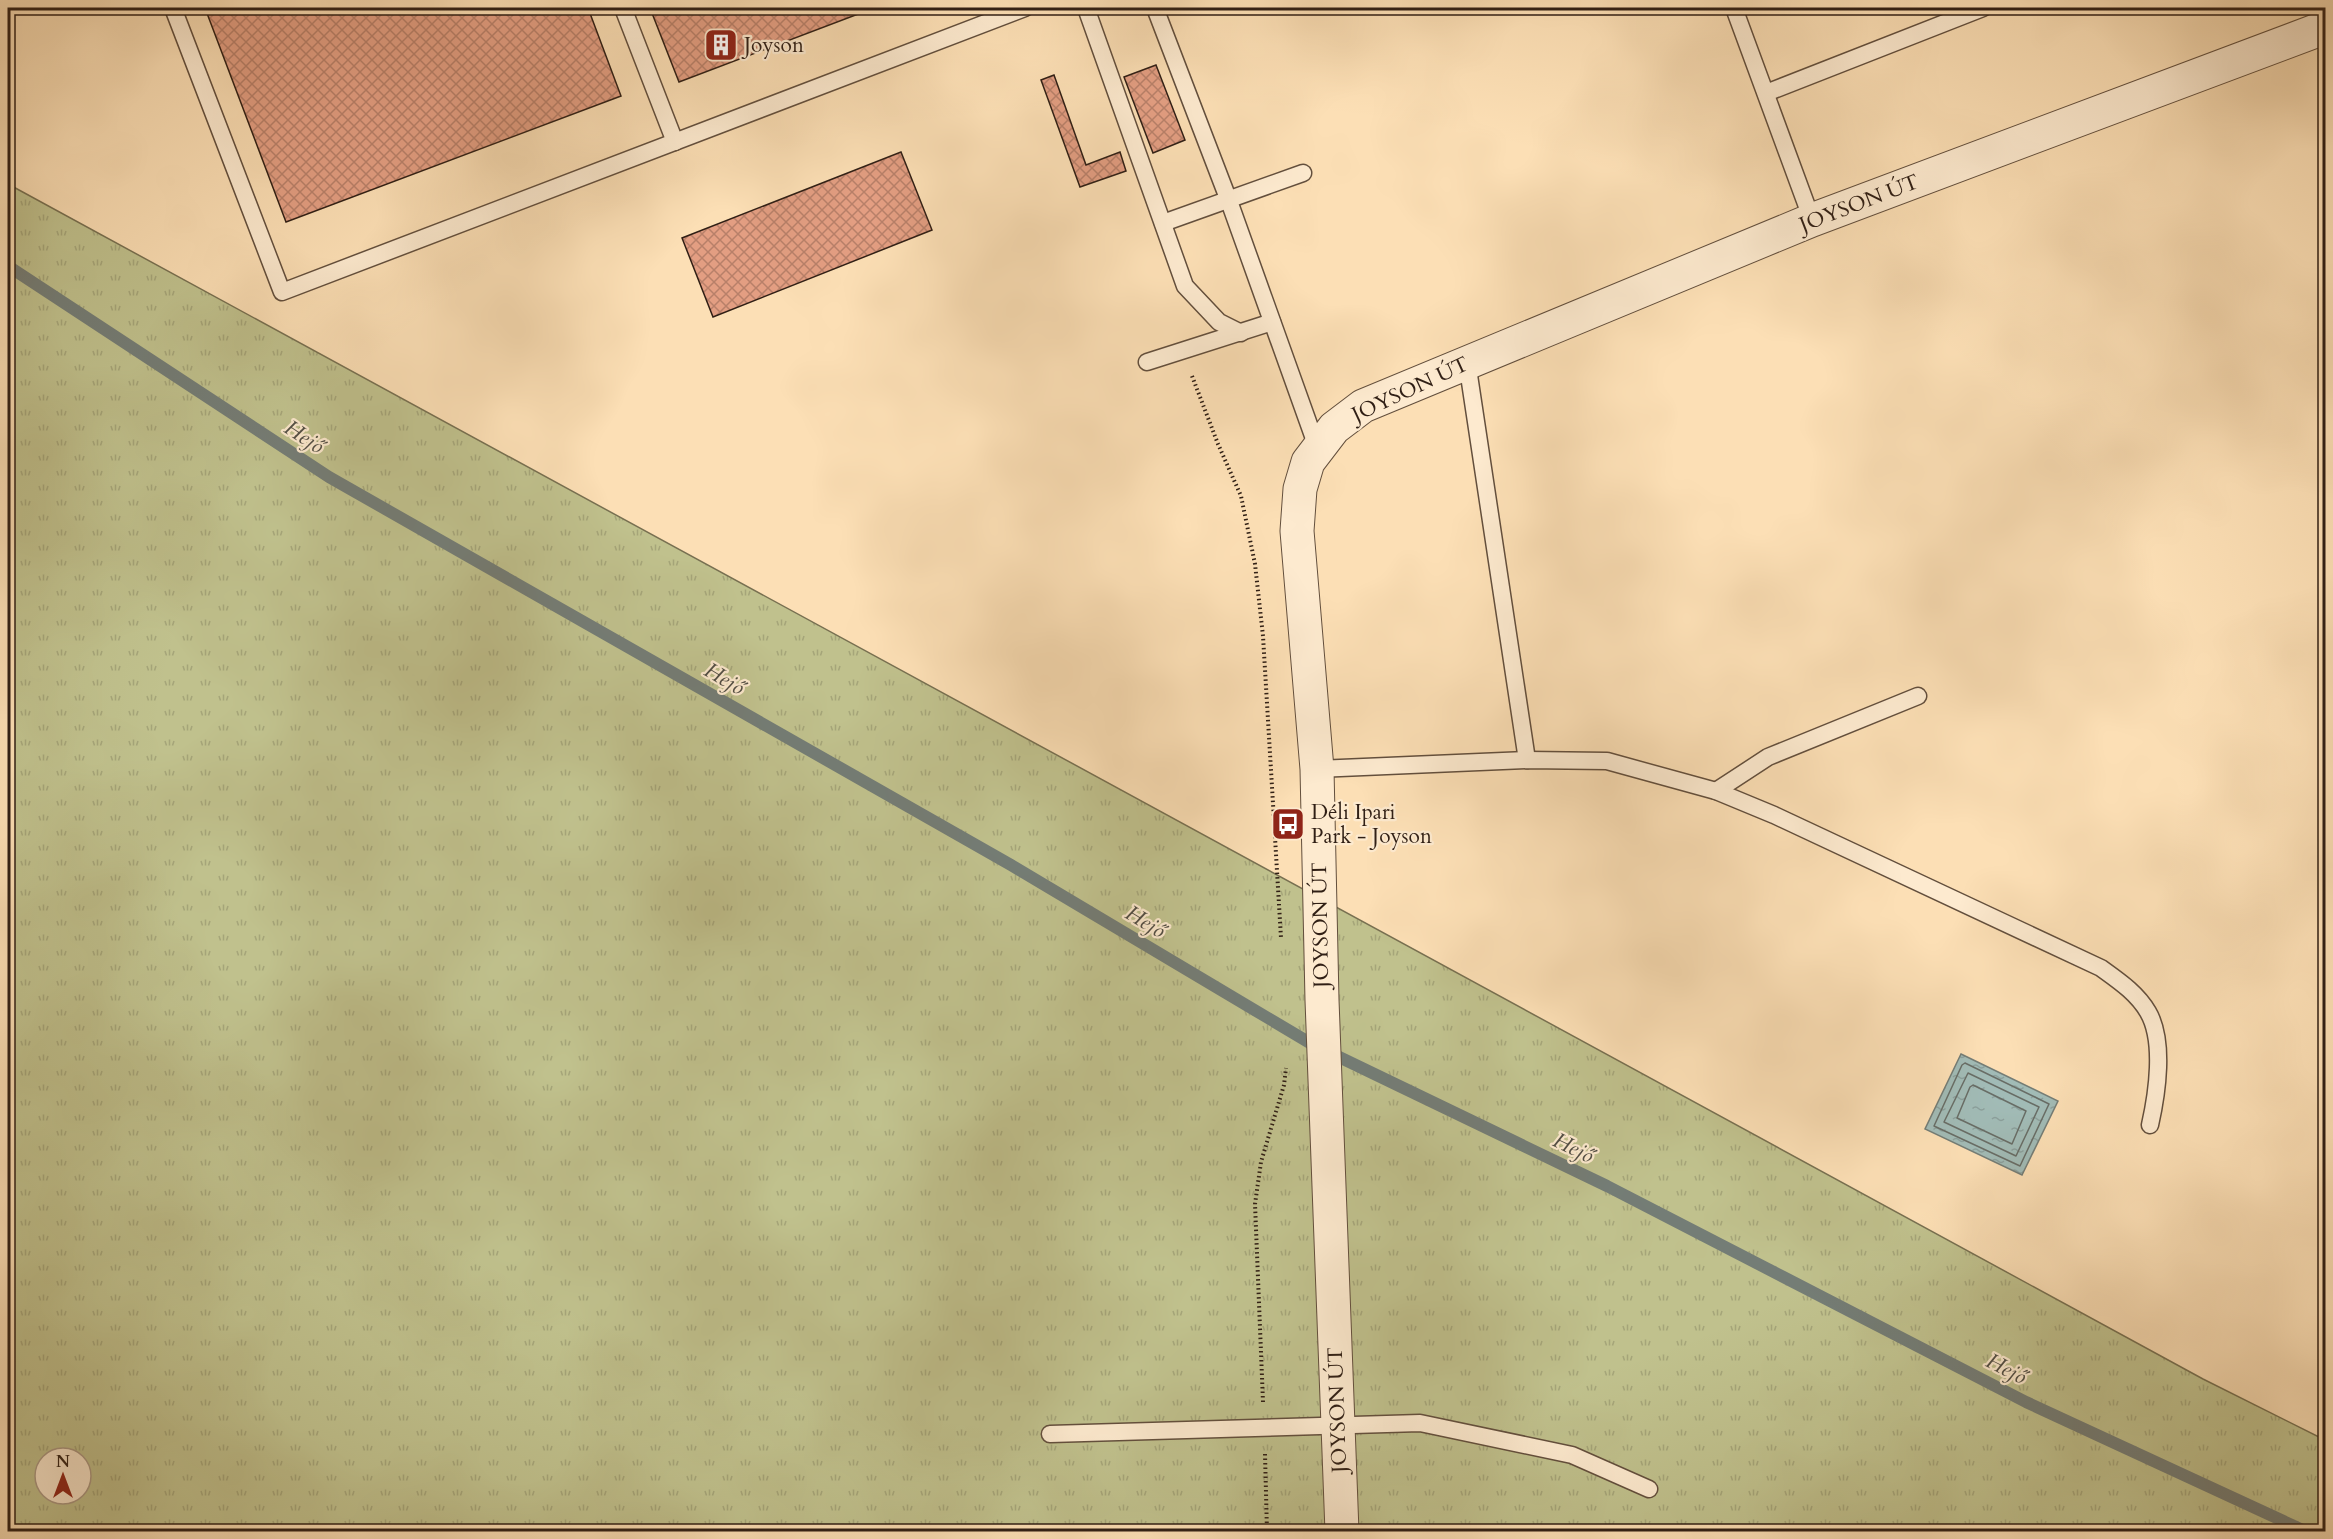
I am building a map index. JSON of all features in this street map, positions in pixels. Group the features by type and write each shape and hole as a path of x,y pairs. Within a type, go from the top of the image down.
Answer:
{"street":[{"name":"JOYSON ÚT","path":"1342,1532 1322,1000 1317,769 1297,531 1298,501 1303,475 1317,447 1342,420 1362,406 1467,362 1812,220 2325,27"}],"lane":[{"path":"173,8 282,292 1025,8"},
{"path":"623,8 675,142"},
{"path":"1086,8 1185,286 1219,322 1241,333"},
{"path":"1155,8 1229,201 1317,447"},
{"path":"1734,8 1812,220"},
{"path":"1766,93 1983,8"},
{"path":"1163,224 1303,173"},
{"path":"1147,362 1272,322"},
{"path":"1467,362 1527,760"},
{"path":"1716,791 1768,757 1918,696"},
{"path":"1317,769 1527,760 1607,761 1716,791 1774,815 2102,968 2124,984 2150,1014 2155,1035 2158,1078 2150,1125"},
{"path":"1050,1434 1420,1423 1572,1455 1649,1489"}],"path":[{"path":"1183,350 1218,444 1241,496 1255,564 1263,636 1282,947"},
{"path":"1267,1532 1255,1204 1261,1161 1284,1085"}],"green space":[{"path":"8,184 2203,1379 2325,1440 2325,1531 8,1531"}],"water":[{"path":"1961,1054 2058,1101 2022,1175 1925,1129"}],"building":[{"path":"205,8 588,8 621,96 286,222"},
{"name":"Joyson","path":"650,8 874,8 679,82"},
{"path":"1156,65 1185,140 1153,153 1124,77"},
{"path":"1054,75 1086,165 1120,152 1126,171 1080,187 1041,80"},
{"path":"901,152 932,230 713,317 682,238"}],"waterway":[{"name":"Hejő","path":"8,266 329,477 1011,865 1310,1043 1607,1186 2026,1402 2307,1532"}],"place":[{"name":"Joyson","path":"721,45"},
{"name":"Déli Ipari Park - Joyson","path":"1288,824"}]}
